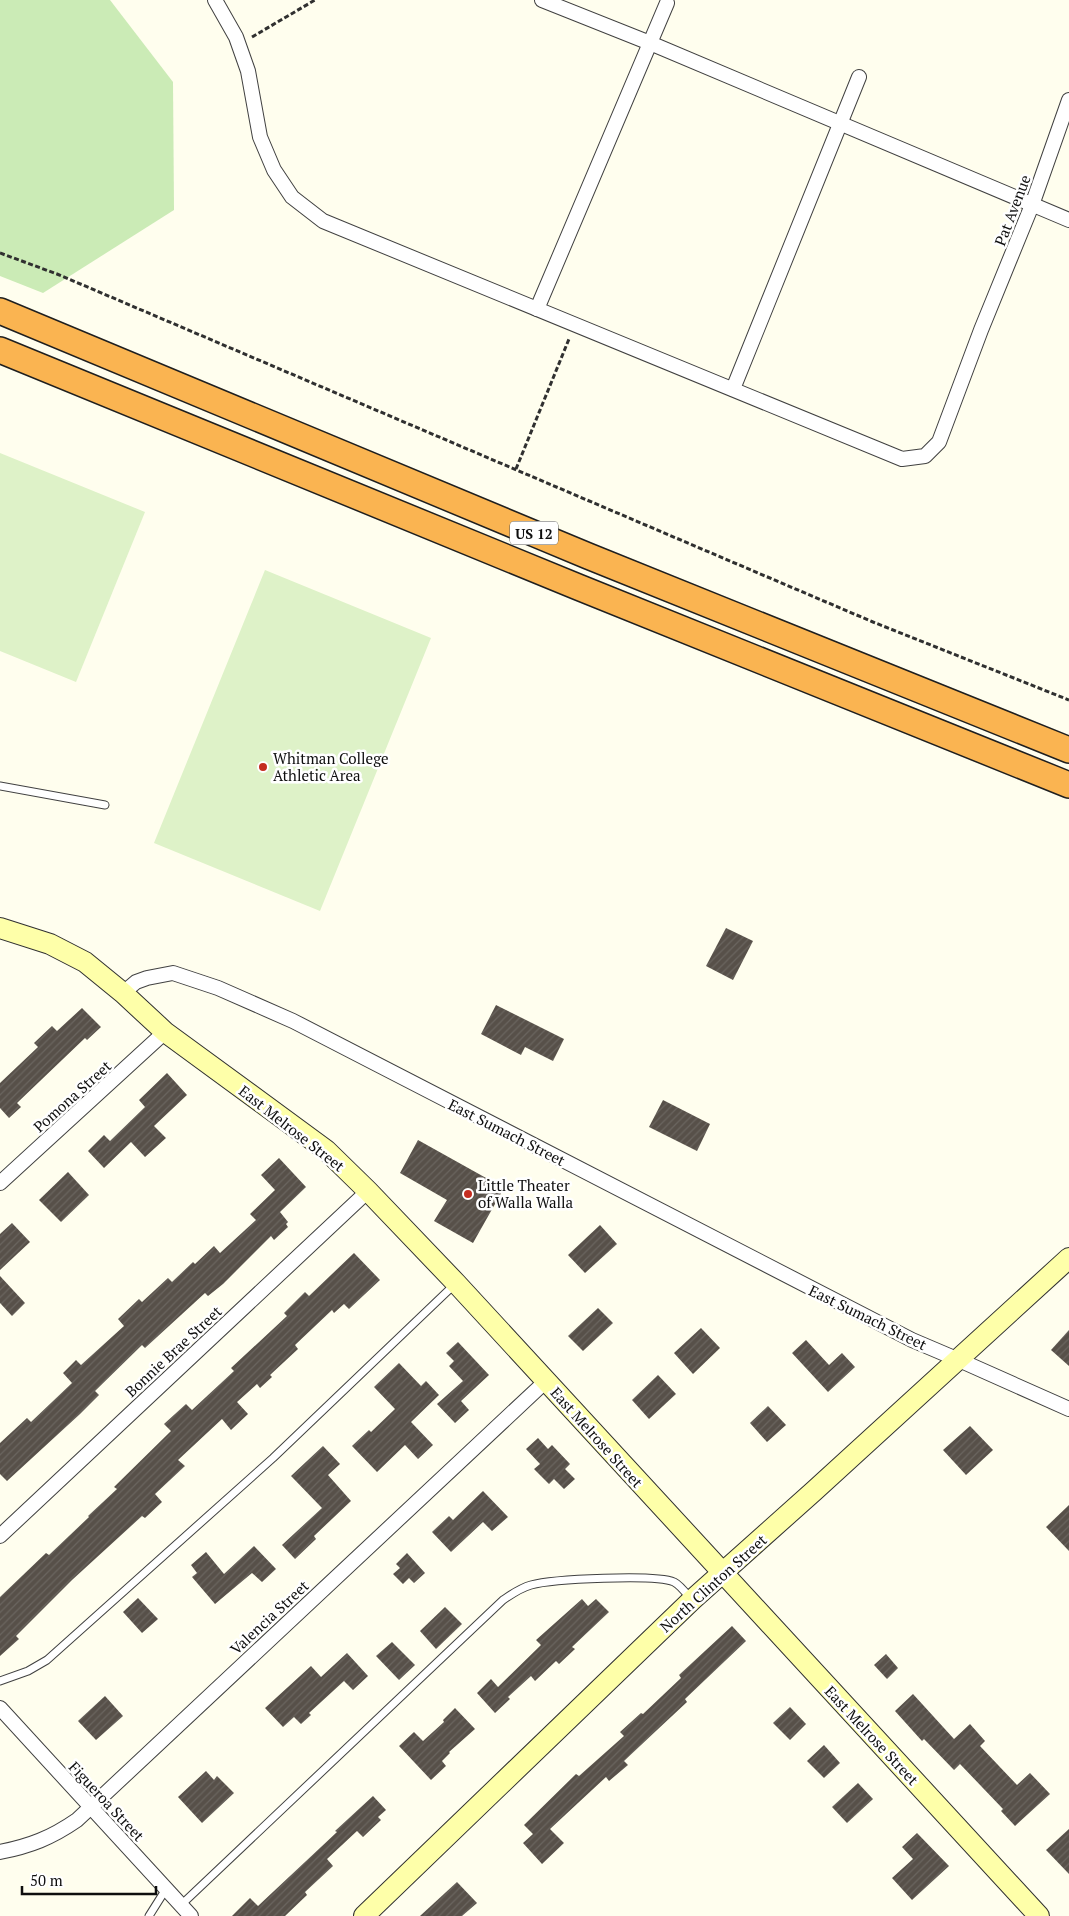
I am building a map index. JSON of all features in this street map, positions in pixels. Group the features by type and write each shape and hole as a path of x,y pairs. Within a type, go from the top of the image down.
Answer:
{"highway":[{"name":"US 12","path":"0,311 597,560 1069,750"},
{"name":"US 12","path":"0,350 569,584 1069,785"},
{"path":"1020,765 1069,780"}],"main road":[{"path":"0,928 58,948 84,962 123,993"},
{"name":"East Melrose Street","path":"123,993 165,1032 326,1150 368,1190 456,1283 1039,1916"},
{"name":"North Clinton Street","path":"364,1916 692,1600 959,1360 1069,1258"}],"street":[{"name":"Pat Avenue","path":"215,0 221,8 239,45 248,71 260,137 274,170 292,197 323,221 902,459 925,456 939,442 981,330 1032,205 1069,100"},
{"path":"542,0 650,43 1069,220"},
{"path":"537,309 667,3"},
{"path":"733,389 859,77"},
{"name":"East Sumach Street","path":"123,993 136,982 173,973 218,988 292,1021 912,1340 1069,1409"},
{"name":"Pomona Street","path":"0,1183 165,1032"},
{"name":"Bonnie Brae Street","path":"0,1536 368,1190"},
{"name":"Valencia Street","path":"0,1852 41,1842 59,1832 91,1807 546,1381"},
{"name":"Figueroa Street","path":"0,1708 191,1916"}],"lane":[{"path":"0,786 105,805"},
{"path":"0,1681 28,1671 47,1660 273,1458 456,1283"},
{"path":"181,1905 503,1600 516,1590 530,1585 549,1582 601,1579 664,1579 676,1582 692,1600"},
{"path":"149,1916 166,1889"}],"path":[{"path":"239,45 315,0"},
{"path":"0,253 57,274 873,622 1069,700"},
{"path":"516,469 575,324"}],"green space":[{"path":"0,0 110,0 173,82 174,210 43,293 0,276"},
{"path":"0,453 145,512 76,682 0,651"},
{"path":"265,570 431,638 320,911 154,843"}],"building":[{"path":"726,928 753,941 733,980 706,966"},
{"path":"496,1005 564,1039 553,1061 525,1047 521,1055 481,1034"},
{"path":"82,1008 101,1027 87,1040 85,1038 17,1103 21,1107 9,1118 0,1108 0,1083 38,1047 34,1043 52,1026 57,1031"},
{"path":"167,1073 187,1095 154,1126 166,1138 145,1157 131,1142 104,1168 88,1151 104,1135 110,1141 145,1107 139,1100"},
{"path":"663,1100 710,1124 697,1151 649,1127"},
{"name":"Little Theater of Walla Walla","path":"418,1140 504,1188 473,1243 434,1221 447,1200 400,1173"},
{"path":"279,1158 306,1187 280,1212 288,1222 286,1224 288,1227 274,1240 271,1236 223,1284 208,1296 205,1293 145,1348 142,1345 95,1391 99,1395 7,1481 0,1474 0,1443 27,1418 31,1422 72,1383 63,1373 76,1360 81,1365 124,1326 118,1319 139,1299 142,1302 168,1278 172,1282 193,1262 195,1264 214,1246 220,1253 256,1220 250,1214 275,1190 261,1175"},
{"path":"68,1172 89,1195 61,1222 39,1200"},
{"path":"12,1223 30,1242 0,1270 0,1234"},
{"path":"600,1225 617,1244 585,1273 568,1255"},
{"path":"354,1253 380,1280 349,1309 344,1304 334,1313 332,1310 295,1345 298,1349 270,1375 272,1377 260,1388 257,1384 237,1402 248,1414 231,1430 222,1419 178,1460 185,1466 155,1494 162,1502 145,1518 142,1516 72,1580 16,1636 19,1639 0,1656 0,1597 46,1553 49,1555 117,1489 114,1487 171,1431 164,1424 186,1404 192,1410 234,1371 231,1368 287,1316 284,1313 305,1292 309,1296"},
{"path":"0,1276 25,1303 12,1316 0,1303"},
{"path":"598,1308 613,1323 583,1351 568,1336"},
{"path":"701,1328 720,1348 693,1374 674,1353"},
{"path":"1069,1330 1069,1366 1051,1350"},
{"path":"806,1340 829,1365 842,1353 855,1367 828,1392 792,1353"},
{"path":"458,1342 489,1375 461,1401 469,1410 455,1423 437,1404 463,1381 449,1366 454,1361 446,1353"},
{"path":"399,1363 421,1386 426,1381 439,1395 411,1422 433,1445 418,1459 405,1445 377,1472 352,1446 369,1430 371,1432 395,1409 374,1387"},
{"path":"658,1375 676,1394 649,1419 632,1400"},
{"path":"768,1406 786,1425 767,1442 750,1423"},
{"path":"970,1426 993,1450 966,1475 943,1450"},
{"path":"538,1438 548,1449 552,1445 570,1464 565,1469 575,1479 564,1489 554,1479 549,1484 534,1469 540,1464 526,1449"},
{"path":"323,1446 340,1464 328,1475 351,1501 314,1536 316,1539 295,1559 282,1545 322,1508 291,1476"},
{"path":"483,1491 508,1517 492,1531 483,1522 451,1552 432,1532 449,1516 453,1520"},
{"path":"1069,1505 1069,1551 1046,1527"},
{"path":"254,1546 276,1569 262,1582 252,1573 215,1604 192,1577 197,1573 191,1565 206,1552 224,1574"},
{"path":"407,1553 425,1573 414,1583 409,1578 403,1584 393,1574 400,1568 396,1564"},
{"path":"138,1598 158,1619 142,1633 123,1612"},
{"path":"582,1599 588,1606 596,1599 609,1612 572,1647 575,1649 559,1664 556,1661 535,1681 531,1676 508,1697 510,1699 495,1713 477,1693 491,1679 498,1687 541,1645 536,1640"},
{"path":"445,1607 462,1624 436,1649 420,1631"},
{"path":"732,1626 746,1641 685,1699 687,1702 624,1761 628,1765 609,1781 606,1777 550,1829 564,1843 542,1864 523,1843 533,1834 524,1825 576,1774 579,1776 624,1736 620,1732 641,1713 643,1714 681,1678 679,1675"},
{"path":"392,1642 415,1665 399,1680 376,1656"},
{"path":"347,1653 368,1676 353,1690 344,1681 309,1713 311,1715 301,1724 294,1717 283,1727 265,1708 311,1666 321,1677"},
{"path":"886,1654 898,1668 887,1679 874,1665"},
{"path":"913,1694 954,1739 970,1724 985,1741 980,1746 1017,1785 1030,1773 1050,1794 1015,1826 1001,1811 1003,1809 960,1764 954,1770 924,1739 922,1741 895,1711"},
{"path":"105,1696 123,1716 96,1740 78,1721"},
{"path":"790,1707 806,1724 790,1740 773,1723"},
{"path":"455,1708 475,1729 449,1752 442,1761 446,1766 431,1780 399,1746 414,1732 423,1741 444,1722 443,1720"},
{"path":"824,1745 840,1763 824,1778 807,1761"},
{"path":"206,1771 214,1780 217,1776 234,1793 202,1823 178,1797"},
{"path":"858,1783 873,1799 847,1823 832,1807"},
{"path":"373,1796 386,1810 378,1817 381,1820 363,1837 357,1831 327,1859 333,1866 305,1892 307,1895 285,1916 232,1916 250,1898 258,1906"},
{"path":"1069,1829 1069,1874 1046,1850"},
{"path":"917,1833 949,1866 912,1900 892,1878 913,1859 902,1847"},
{"path":"457,1882 477,1903 462,1916 420,1916"}],"place":[{"name":"Whitman College Athletic Area","path":"263,767"},
{"name":"Little Theater of Walla Walla","path":"468,1194"}]}
